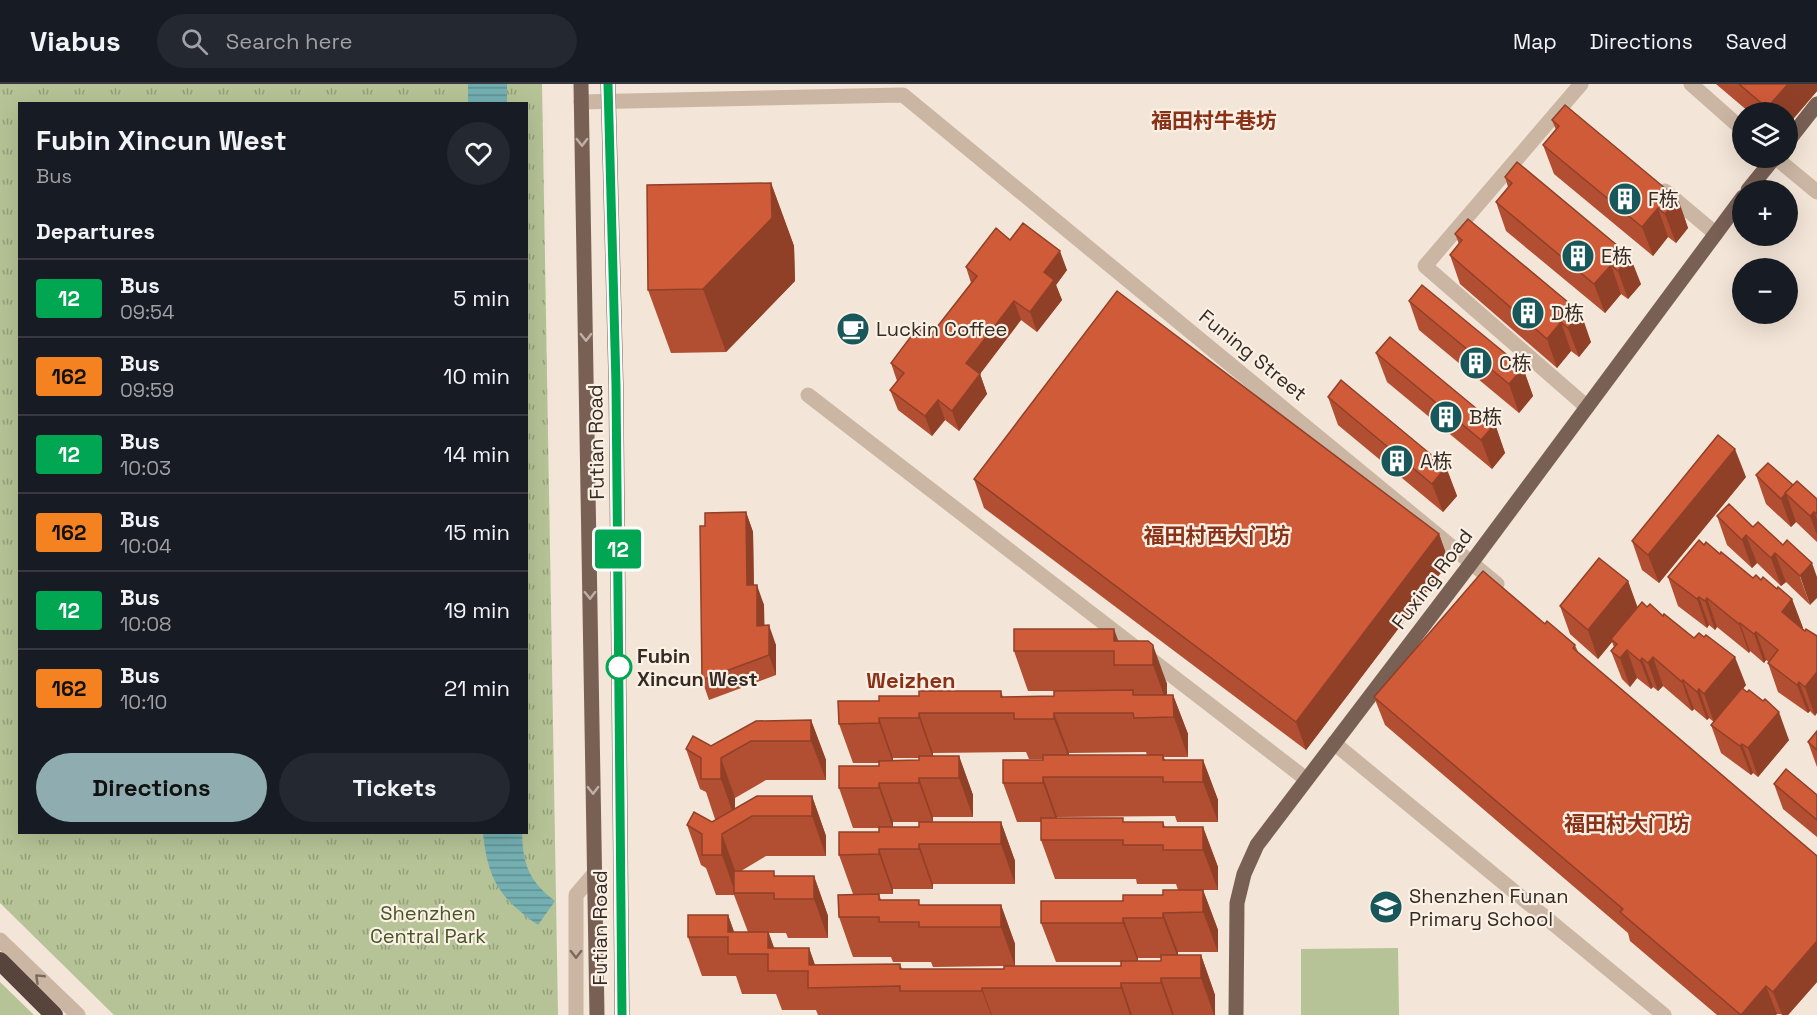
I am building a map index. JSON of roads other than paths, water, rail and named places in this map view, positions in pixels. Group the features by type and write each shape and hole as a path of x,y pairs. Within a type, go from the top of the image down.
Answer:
{"highway":[{"path":"0,961 54,1015"}],"main road":[{"name":"Futian Road","path":"581,84 597,1015"},
{"name":"Futian Road","path":"608,84 616,393 622,1015"},
{"path":"1798,128 1817,104"},
{"path":"1756,180 1767,168"},
{"name":"Fuxing Road","path":"1236,1015 1237,903 1244,873 1257,845 1472,562 1732,212"}],"street":[{"path":"1581,84 1567,109 1425,266 1587,407"},
{"path":"1691,84 1732,120"},
{"name":"Funing Street","path":"581,102 904,89 1508,593"},
{"path":"1787,168 1817,192"},
{"path":"1653,181 1716,234"},
{"path":"808,395 1306,779"},
{"path":"1334,742 1664,1015"},
{"path":"576,1015 576,895 594,874"},
{"path":"0,940 78,1015"}],"water":[{"path":"468,84 507,84 507,102 468,102"},
{"path":"483,834 522,834 529,872 546,894 555,901 538,925 514,905 498,886 492,875"}],"place":[{"name":"F栋","path":"1625,199"},
{"name":"E栋","path":"1578,256"},
{"name":"D栋","path":"1528,313"},
{"name":"Luckin Coffee","path":"853,329"},
{"name":"C栋","path":"1476,363"},
{"name":"B栋","path":"1446,417"},
{"name":"A栋","path":"1397,461"},
{"name":"Fubin Xincun West","path":"619,667"},
{"name":"Shenzhen Funan Primary School","path":"1386,907"}],"district":[{"name":"福田村牛巷坊","path":"1214,120"},
{"name":"福田村西大门坊","path":"1217,535"},
{"name":"Weizhen","path":"911,680"},
{"name":"福田村大门坊","path":"1627,823"}],"park label":[{"name":"Shenzhen Central Park","path":"428,924"}]}
